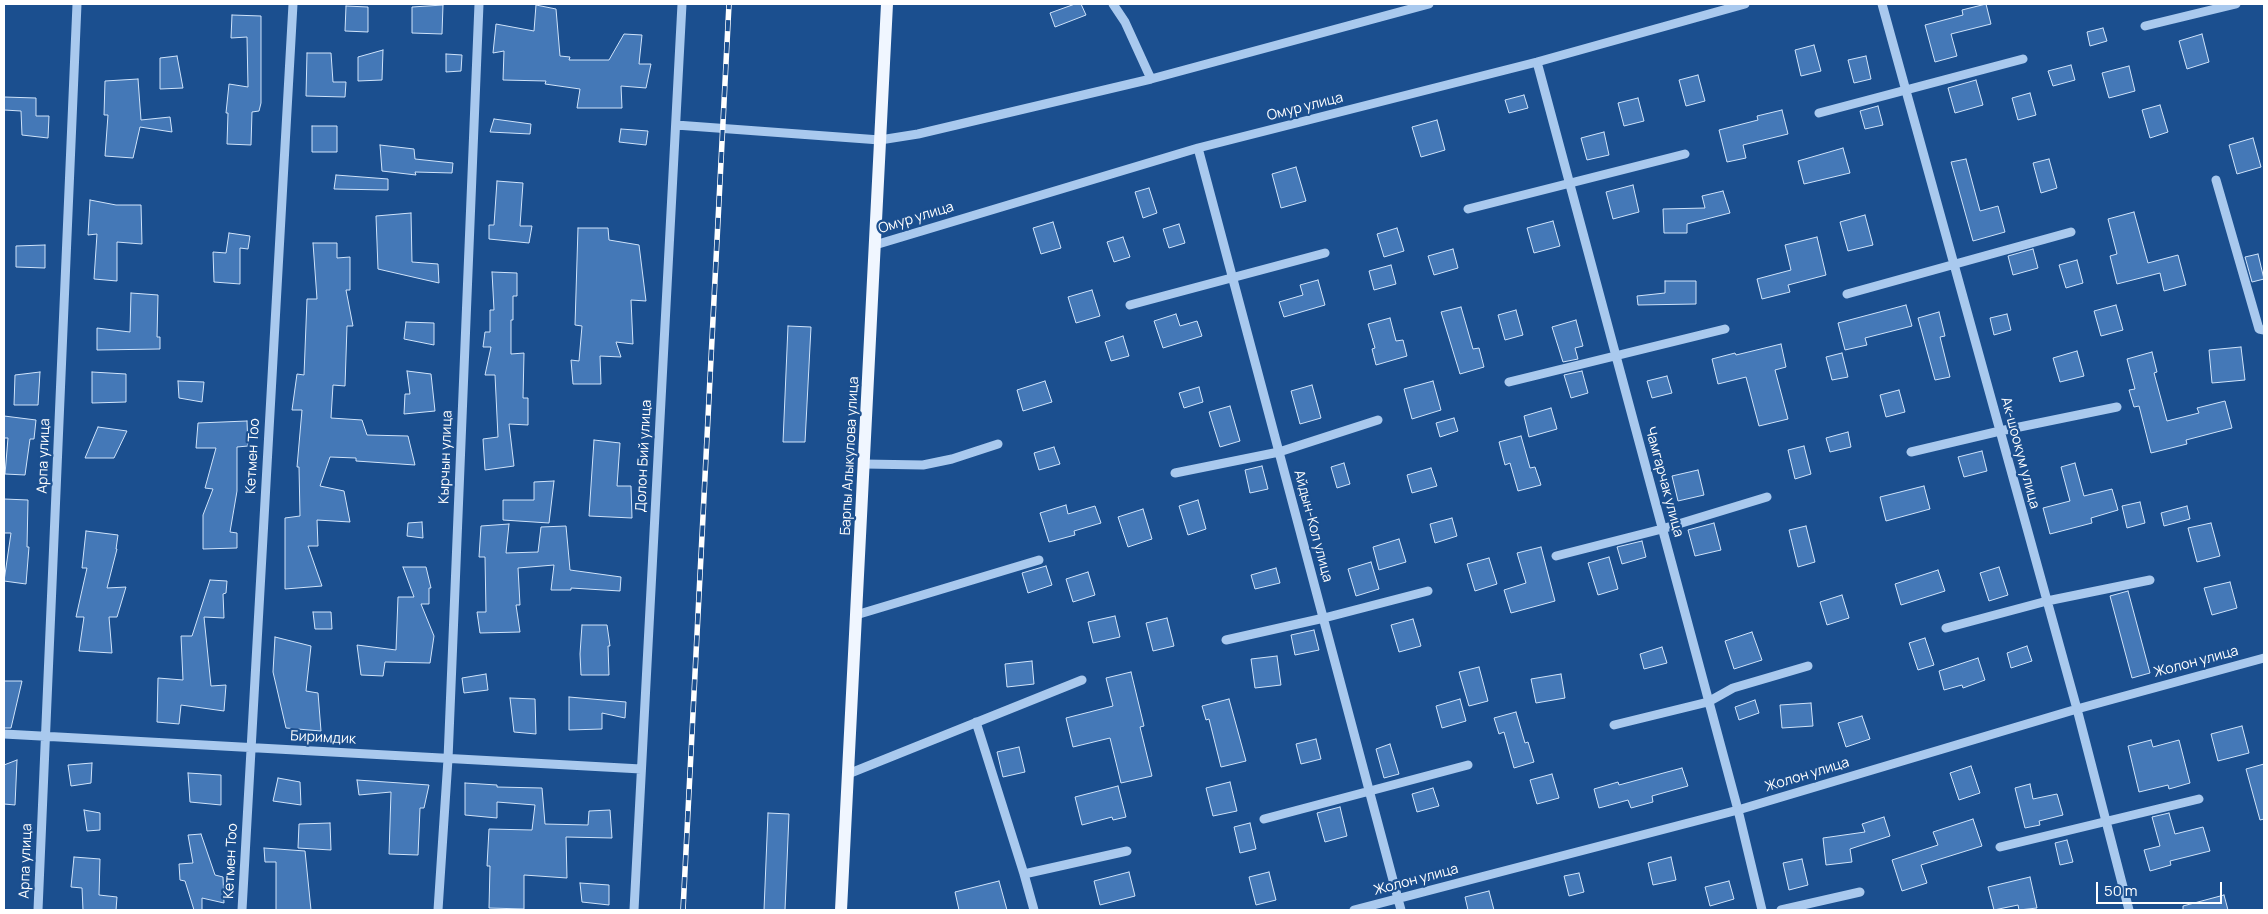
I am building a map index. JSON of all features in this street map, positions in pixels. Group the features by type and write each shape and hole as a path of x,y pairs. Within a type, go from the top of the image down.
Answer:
{"main road":[{"name":"Барпы Алыкулова улица","path":"841,910 887,4"}],"street":[{"name":"Арпа улица","path":"38,910 77,4"},
{"name":"Кетмен Тоо","path":"242,910 293,4"},
{"name":"Кырчын улица","path":"438,910 448,759 479,4"},
{"name":"Долон Бий улица","path":"634,910 682,4"},
{"path":"1113,4 1125,22 1151,79"},
{"path":"676,126 880,140 918,134 1151,79 1426,4"},
{"name":"Омур улица","path":"875,245 1198,148 1537,62 1745,4"},
{"name":"Ак-шоокум улица","path":"1882,4 2077,709 2129,910"},
{"path":"2145,26 2236,4"},
{"path":"1819,113 2023,59"},
{"name":"Чамгарчак улица","path":"1537,62 1738,810 1762,910"},
{"name":"Айдын-Кол улица","path":"1198,148 1401,910"},
{"path":"1468,209 1685,154"},
{"path":"2216,180 2259,329 2264,330"},
{"path":"1846,294 2071,232"},
{"path":"1130,305 1325,253"},
{"path":"1509,382 1725,329"},
{"path":"1911,452 2000,431 2117,407"},
{"path":"1176,473 1279,452 1378,420"},
{"path":"864,464 924,465 952,459 998,444"},
{"path":"1556,556 1662,529 1767,497"},
{"path":"856,615 1039,560"},
{"path":"1946,628 2047,601 2150,580"},
{"path":"1226,640 1324,618 1428,591"},
{"name":"Жолон улица","path":"1354,910 1738,810 2077,709 2264,658"},
{"path":"1614,725 1708,702 1733,688 1808,666"},
{"path":"848,774 1082,680"},
{"path":"976,722 1034,910"},
{"name":"Биримдик","path":"4,734 641,769"},
{"path":"1264,819 1468,765"},
{"path":"2000,847 2199,798"},
{"path":"1024,874 1127,851"},
{"path":"1781,910 1860,892"}],"building":[{"path":"1075,4 1081,4 1086,15 1055,27 1050,13"},
{"path":"1986,4 1991,24 1951,34 1957,56 1935,62 1925,25 1963,15 1962,10"},
{"path":"443,5 442,34 412,33 412,7"},
{"path":"536,5 556,9 560,56 570,57 569,60 609,60 624,34 642,35 639,64 651,64 646,88 621,86 622,108 577,108 580,89 545,84 546,81 503,80 504,51 493,53 496,24 534,31"},
{"path":"346,6 368,7 368,32 345,31"},
{"path":"232,15 261,16 261,103 259,111 252,112 251,145 227,144 228,113 226,113 229,84 248,87 247,37 231,38"},
{"path":"2103,28 2107,41 2090,46 2087,32"},
{"path":"2202,34 2209,62 2187,69 2179,41"},
{"path":"1814,45 1821,71 1801,76 1795,50"},
{"path":"383,50 382,80 358,81 358,57"},
{"path":"307,53 331,53 333,82 346,82 345,97 306,96"},
{"path":"446,54 462,55 461,71 446,72"},
{"path":"177,56 183,88 160,89 160,58"},
{"path":"1866,56 1871,79 1854,83 1848,60"},
{"path":"2071,65 2075,80 2053,86 2048,71"},
{"path":"2129,66 2135,91 2109,98 2102,73"},
{"path":"1698,75 1705,101 1686,106 1679,80"},
{"path":"138,79 141,120 170,117 172,132 140,127 133,158 105,156 108,115 104,115 105,81"},
{"path":"1976,80 1983,105 1955,113 1948,88"},
{"path":"2030,93 2036,115 2018,120 2012,98"},
{"path":"1524,95 1528,108 1509,113 1505,100"},
{"path":"4,97 36,98 36,116 49,116 48,138 22,135 21,111 4,110"},
{"path":"1638,98 1644,121 1624,126 1618,103"},
{"path":"2160,105 2168,132 2150,138 2142,110"},
{"path":"1878,106 1883,125 1865,129 1860,111"},
{"path":"1782,110 1788,134 1743,145 1746,158 1727,162 1719,130 1758,120 1757,116"},
{"path":"494,119 531,124 530,134 490,132"},
{"path":"1437,120 1445,150 1421,157 1412,127"},
{"path":"312,126 337,126 337,152 312,152"},
{"path":"621,129 648,131 646,145 619,142"},
{"path":"1604,132 1609,155 1587,160 1581,138"},
{"path":"2253,138 2261,167 2237,174 2229,145"},
{"path":"380,145 414,149 415,159 453,163 452,173 415,172 416,175 382,171"},
{"path":"1843,148 1850,173 1804,184 1798,161"},
{"path":"1966,159 1980,211 1998,206 2005,232 1973,241 1951,162"},
{"path":"2049,159 2057,188 2041,193 2033,163"},
{"path":"1296,167 1306,201 1281,208 1272,174"},
{"path":"336,175 388,179 388,190 334,189"},
{"path":"497,181 523,183 520,226 532,226 529,243 489,239 489,225 494,225"},
{"path":"1633,185 1639,212 1613,219 1606,192"},
{"path":"1149,188 1157,213 1143,218 1135,192"},
{"path":"1723,191 1730,213 1687,224 1687,233 1664,233 1663,209 1705,208 1702,196"},
{"path":"90,200 116,205 141,205 142,244 117,242 117,281 94,279 97,234 88,235"},
{"path":"2134,212 2148,263 2178,255 2186,285 2164,291 2160,273 2117,284 2110,256 2117,254 2108,219"},
{"path":"411,213 412,262 438,264 439,283 378,269 376,216"},
{"path":"1865,215 1873,245 1848,251 1840,222"},
{"path":"1553,221 1560,246 1534,253 1527,228"},
{"path":"1053,222 1061,248 1041,254 1033,228"},
{"path":"1179,224 1185,243 1169,248 1163,229"},
{"path":"578,228 608,228 609,240 639,245 646,301 631,300 633,344 616,342 621,357 600,356 601,384 573,384 571,360 579,361 582,326 575,325"},
{"path":"1397,228 1404,251 1384,257 1377,234"},
{"path":"229,233 250,236 248,249 240,248 240,284 214,282 213,252 226,253"},
{"path":"1123,237 1130,257 1114,262 1107,242"},
{"path":"1817,237 1826,275 1788,285 1790,292 1762,299 1757,279 1791,270 1785,245"},
{"path":"313,243 337,243 337,258 350,257 350,290 346,290 353,326 347,326 345,386 333,385 331,418 362,420 367,435 408,436 415,465 356,461 356,458 330,457 320,486 344,491 350,522 317,520 318,546 308,546 322,586 285,589 285,518 300,516 299,467 297,467 302,410 292,410 297,374 304,375 307,299 317,299"},
{"path":"45,245 45,268 16,267 16,246"},
{"path":"1453,249 1458,268 1434,275 1428,256"},
{"path":"2033,249 2038,268 2013,275 2008,256"},
{"path":"2258,254 2264,279 2252,282 2245,257"},
{"path":"2077,260 2083,283 2066,288 2059,265"},
{"path":"1391,265 1396,284 1374,290 1369,271"},
{"path":"492,272 517,273 517,296 513,296 513,320 511,320 511,354 524,353 523,398 528,398 528,425 509,424 514,466 485,470 483,439 498,437 495,375 485,375 491,347 483,347 485,332 490,332 490,310 494,310"},
{"path":"1318,280 1325,305 1284,317 1279,302 1303,295 1300,285"},
{"path":"1665,281 1696,281 1696,304 1638,305 1637,296 1665,293"},
{"path":"1092,290 1100,316 1076,323 1068,297"},
{"path":"131,293 158,295 157,337 160,337 160,349 97,350 97,328 130,332"},
{"path":"1906,305 1912,326 1865,338 1867,345 1845,350 1838,323"},
{"path":"2116,305 2123,330 2101,336 2094,311"},
{"path":"1461,307 1473,349 1479,348 1484,367 1460,374 1441,312"},
{"path":"1516,310 1523,335 1505,340 1498,315"},
{"path":"1939,312 1945,336 1940,337 1950,377 1935,380 1918,318"},
{"path":"1176,314 1180,326 1197,321 1202,336 1163,348 1154,321"},
{"path":"2007,314 2011,330 1994,335 1990,318"},
{"path":"1390,318 1396,341 1403,340 1407,356 1376,365 1372,349 1375,348 1368,324"},
{"path":"1576,320 1583,346 1575,348 1578,359 1563,362 1552,327"},
{"path":"406,322 434,323 434,345 404,339"},
{"path":"788,326 811,327 805,442 783,442"},
{"path":"1123,336 1129,356 1111,361 1105,342"},
{"path":"1781,344 1786,367 1775,370 1788,419 1759,426 1746,377 1718,384 1712,359"},
{"path":"2241,347 2245,380 2212,383 2209,350"},
{"path":"2077,351 2084,376 2060,382 2053,358"},
{"path":"2152,352 2157,372 2154,373 2167,421 2199,413 2197,408 2225,401 2232,428 2186,440 2187,444 2151,453 2139,406 2134,407 2129,390 2135,389 2127,359"},
{"path":"1842,353 1848,377 1832,380 1826,357"},
{"path":"407,371 431,374 435,411 404,414 405,394 410,394"},
{"path":"1582,371 1588,393 1571,398 1564,375"},
{"path":"40,372 38,405 14,405 15,375"},
{"path":"92,372 126,374 126,402 92,403"},
{"path":"1667,376 1672,393 1652,398 1647,381"},
{"path":"178,381 204,382 202,402 179,398"},
{"path":"1045,381 1052,402 1023,411 1017,390"},
{"path":"1433,381 1441,410 1412,419 1404,389"},
{"path":"1312,385 1321,418 1300,424 1291,391"},
{"path":"1199,387 1203,402 1184,408 1179,393"},
{"path":"1899,390 1905,412 1886,417 1880,395"},
{"path":"1230,406 1240,441 1220,447 1209,412"},
{"path":"1551,408 1557,429 1529,437 1524,416"},
{"path":"4,416 36,420 34,439 30,439 25,475 5,474 8,438 4,438"},
{"path":"1454,418 1458,431 1440,437 1436,423"},
{"path":"247,421 248,446 237,447 237,491 230,532 237,533 237,548 203,549 203,515 213,489 205,488 216,448 196,448 198,423"},
{"path":"98,427 127,431 114,458 85,458"},
{"path":"1848,432 1851,447 1830,452 1826,438"},
{"path":"1521,436 1530,468 1535,467 1541,485 1518,491 1510,463 1505,465 1499,442"},
{"path":"594,440 620,443 617,486 631,486 632,518 589,516"},
{"path":"1804,446 1811,474 1795,479 1788,450"},
{"path":"1054,447 1060,464 1039,470 1034,453"},
{"path":"1982,451 1987,471 1964,477 1958,457"},
{"path":"1344,463 1350,484 1337,488 1331,467"},
{"path":"2075,463 2084,496 2112,489 2118,510 2091,518 2092,523 2050,534 2043,508 2070,501 2061,467"},
{"path":"1262,466 1268,489 1250,493 1245,470"},
{"path":"1431,468 1437,486 1412,493 1407,475"},
{"path":"1698,470 1704,495 1678,501 1672,476"},
{"path":"554,481 549,523 503,520 503,500 534,500 534,482"},
{"path":"1924,486 1930,509 1886,521 1880,497"},
{"path":"4,499 28,500 27,547 29,547 26,584 4,581 11,533 4,533"},
{"path":"1198,500 1206,529 1188,535 1179,506"},
{"path":"2140,502 2145,523 2127,528 2122,506"},
{"path":"1066,505 1068,514 1095,506 1101,523 1074,531 1075,535 1049,542 1040,513"},
{"path":"2187,506 2190,519 2164,526 2161,513"},
{"path":"1143,509 1152,539 1128,547 1118,517"},
{"path":"1452,518 1457,536 1435,543 1430,524"},
{"path":"422,522 423,538 407,536 408,523"},
{"path":"1714,523 1721,550 1695,556 1688,530"},
{"path":"2211,523 2220,556 2197,562 2188,528"},
{"path":"509,524 506,553 538,552 541,527 566,526 570,570 621,577 620,591 571,588 571,590 551,590 554,565 518,568 520,605 516,605 520,632 480,633 477,612 486,612 485,557 479,557 481,526"},
{"path":"1806,526 1815,562 1798,567 1789,530"},
{"path":"86,531 118,535 117,549 107,588 126,587 117,617 109,617 112,653 79,651 84,617 76,617 87,568 82,568"},
{"path":"1399,539 1406,562 1379,570 1373,547"},
{"path":"1642,541 1646,557 1622,564 1617,547"},
{"path":"1541,547 1555,601 1511,613 1504,590 1526,583 1517,553"},
{"path":"1609,557 1618,589 1598,595 1588,563"},
{"path":"1489,558 1497,584 1475,591 1467,564"},
{"path":"1371,562 1379,589 1356,596 1348,569"},
{"path":"1046,566 1052,585 1028,593 1022,573"},
{"path":"403,567 426,567 431,588 429,588 429,604 421,604 434,636 430,663 385,662 383,676 361,675 357,645 396,650 398,597 414,597"},
{"path":"1999,567 2008,595 1989,601 1980,573"},
{"path":"1276,568 1280,583 1255,589 1251,575"},
{"path":"1938,570 1945,591 1901,605 1895,584"},
{"path":"1088,572 1095,595 1073,602 1066,579"},
{"path":"210,580 227,581 226,593 223,594 224,618 204,617 211,686 226,685 224,711 181,705 179,724 157,722 158,678 183,680 181,636 192,636"},
{"path":"2230,582 2237,608 2212,615 2204,588"},
{"path":"2128,591 2150,673 2132,678 2110,596"},
{"path":"1842,595 1849,618 1827,625 1820,602"},
{"path":"313,612 331,612 332,629 315,629"},
{"path":"1115,616 1120,637 1093,643 1088,622"},
{"path":"1167,618 1174,646 1153,651 1146,623"},
{"path":"1413,619 1421,646 1399,652 1391,625"},
{"path":"582,625 607,625 610,646 608,646 609,675 581,675"},
{"path":"1314,630 1319,650 1295,655 1291,635"},
{"path":"1752,632 1762,660 1734,669 1725,641"},
{"path":"275,637 311,646 306,691 318,693 321,731 286,728 273,672"},
{"path":"1925,638 1934,665 1918,670 1909,643"},
{"path":"2027,646 2032,661 2011,668 2007,653"},
{"path":"1662,647 1667,663 1644,669 1640,654"},
{"path":"1277,656 1281,685 1255,688 1251,659"},
{"path":"1978,658 1985,680 1963,688 1962,685 1944,690 1939,671"},
{"path":"1032,661 1034,684 1007,687 1005,664"},
{"path":"1479,667 1488,701 1469,706 1459,672"},
{"path":"1131,672 1144,726 1140,727 1152,776 1121,783 1110,738 1073,747 1066,718 1113,706 1106,678"},
{"path":"486,674 488,690 464,693 462,678"},
{"path":"1561,674 1565,698 1536,703 1531,679"},
{"path":"4,681 22,681 11,728 4,728"},
{"path":"569,697 626,702 625,718 602,713 602,729 569,730"},
{"path":"510,698 535,699 536,734 514,732"},
{"path":"1229,699 1246,761 1221,767 1209,719 1206,720 1202,706"},
{"path":"1460,699 1466,721 1442,728 1436,706"},
{"path":"1755,700 1759,713 1739,720 1735,707"},
{"path":"1811,703 1813,726 1782,728 1780,705"},
{"path":"1516,712 1525,743 1528,742 1534,762 1514,768 1504,732 1499,734 1494,718"},
{"path":"1862,716 1870,739 1846,747 1838,723"},
{"path":"2242,726 2249,753 2218,761 2211,734"},
{"path":"1316,739 1321,759 1301,764 1296,744"},
{"path":"2151,740 2153,747 2179,740 2190,783 2169,789 2168,785 2139,792 2128,746"},
{"path":"1390,744 1399,774 1384,778 1376,749"},
{"path":"1019,747 1025,772 1003,777 997,752"},
{"path":"17,760 15,805 4,804 4,765"},
{"path":"92,763 91,783 71,786 68,765"},
{"path":"2264,764 2264,819 2260,820 2246,769"},
{"path":"1971,766 1980,793 1959,800 1950,773"},
{"path":"1682,768 1688,786 1652,796 1653,802 1631,808 1628,800 1599,808 1594,789 1618,782 1619,785"},
{"path":"188,773 221,775 221,805 190,802"},
{"path":"1552,774 1559,798 1537,804 1530,780"},
{"path":"278,778 300,782 301,805 273,801"},
{"path":"357,780 429,785 424,808 420,808 418,855 389,854 391,792 359,795"},
{"path":"1230,782 1237,811 1213,816 1206,788"},
{"path":"465,783 497,785 497,787 542,788 545,824 588,825 589,811 610,810 612,838 566,837 567,878 524,875 524,909 489,908 490,866 487,866 489,829 532,830 535,805 497,802 497,818 465,815"},
{"path":"2030,784 2033,799 2057,794 2063,815 2039,821 2040,825 2025,828 2015,788"},
{"path":"1118,786 1126,817 1113,820 1112,817 1082,825 1075,797"},
{"path":"1433,788 1439,806 1417,812 1412,794"},
{"path":"1340,807 1347,836 1325,842 1317,813"},
{"path":"84,810 100,813 100,830 87,831"},
{"path":"768,813 789,814 785,910 764,910"},
{"path":"2169,813 2175,834 2203,827 2210,851 2170,861 2171,865 2150,871 2144,850 2160,846 2152,817"},
{"path":"1884,817 1890,836 1850,849 1852,862 1826,865 1823,838 1865,832 1862,824"},
{"path":"1973,819 1982,846 1921,865 1927,883 1902,891 1892,860 1938,845 1933,832"},
{"path":"330,823 331,850 298,848 299,824"},
{"path":"1250,823 1256,849 1240,853 1234,827"},
{"path":"201,834 215,875 223,877 224,903 202,898 202,910 194,910 185,881 180,880 179,864 193,863 188,835"},
{"path":"2067,840 2073,862 2060,865 2055,843"},
{"path":"264,848 305,851 311,910 276,910 276,862 265,862"},
{"path":"74,857 100,859 99,895 117,897 116,910 83,910 82,888 71,887"},
{"path":"1671,857 1676,880 1653,885 1648,863"},
{"path":"1802,859 1808,885 1789,890 1783,863"},
{"path":"1129,872 1135,896 1100,905 1094,881"},
{"path":"1269,872 1276,900 1256,905 1249,877"},
{"path":"1579,873 1584,892 1569,896 1564,876"},
{"path":"2030,877 2037,908 2019,910 2018,905 1994,910 1988,887"},
{"path":"999,881 1007,910 959,910 955,892"},
{"path":"1729,881 1734,899 1710,906 1705,887"},
{"path":"580,883 609,885 609,905 582,902"},
{"path":"1489,891 1494,910 1468,910 1465,897"},
{"path":"2224,895 2228,910 2183,910 2183,906"}],"railway":[{"path":"683,910 729,4"}]}
